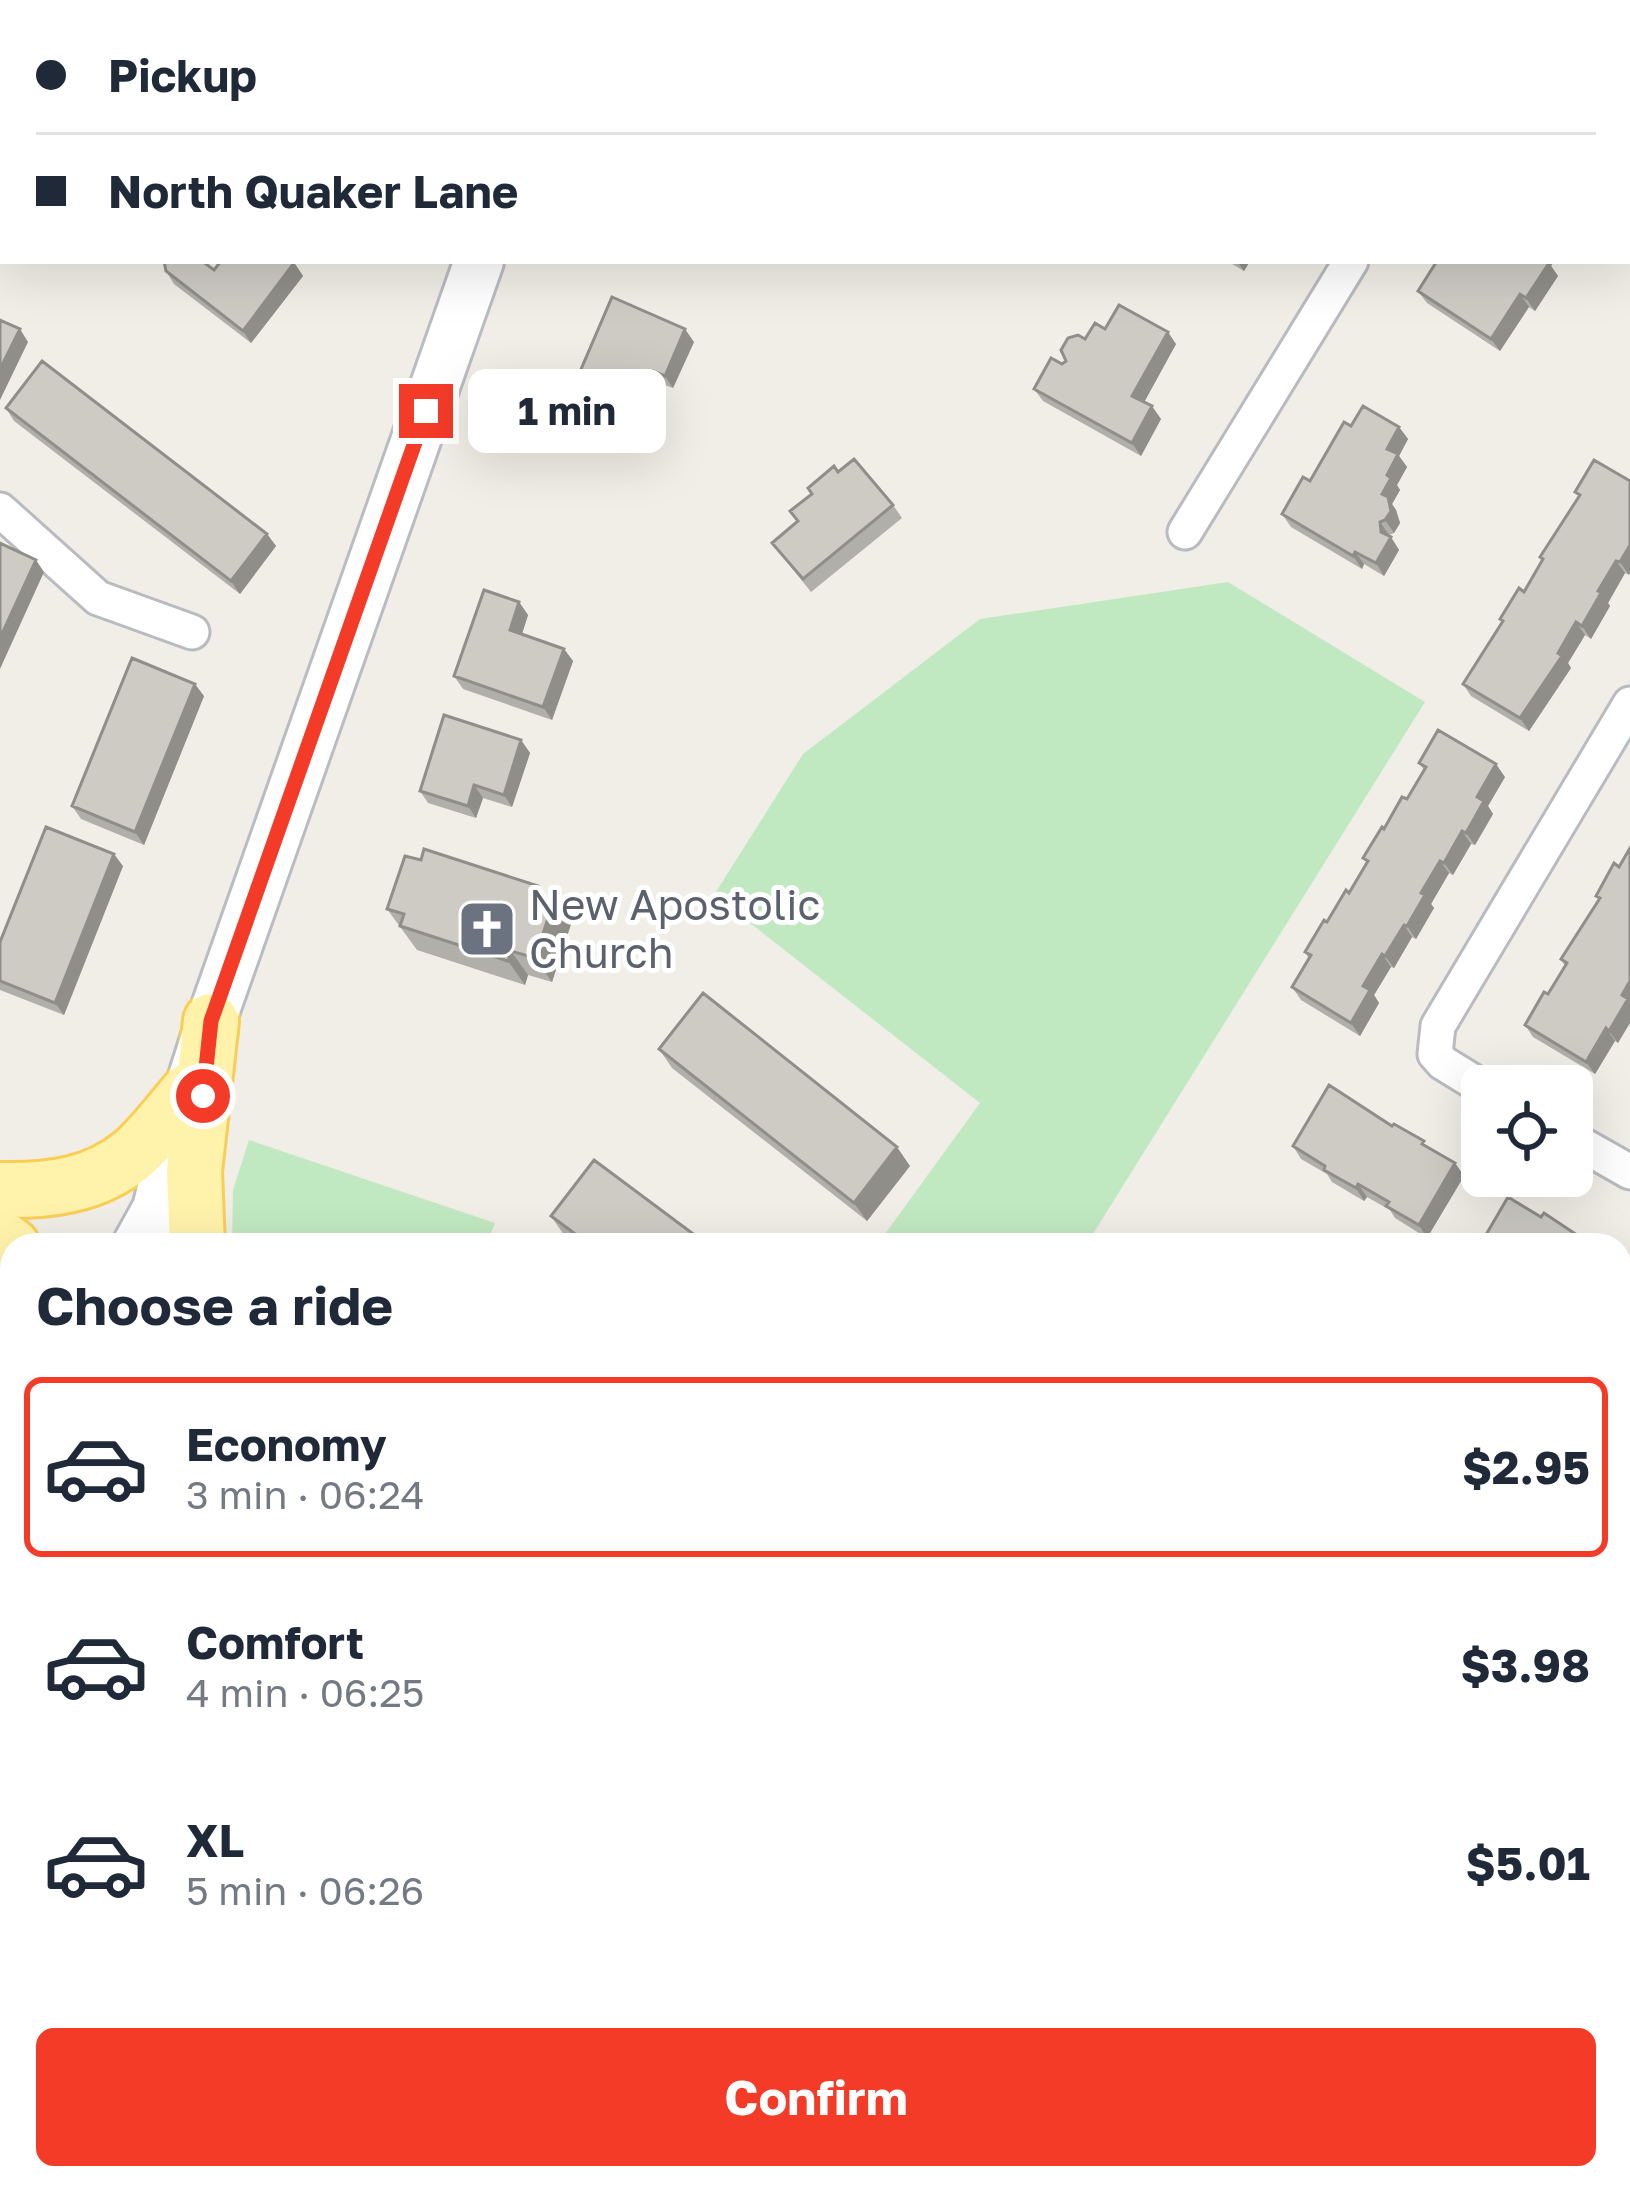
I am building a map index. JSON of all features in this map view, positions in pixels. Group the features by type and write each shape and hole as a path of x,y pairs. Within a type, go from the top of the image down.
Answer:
{"main road":[{"path":"143,1233 157,1208 211,1021 478,264"},
{"path":"196,1233 194,1171 211,1021"},
{"path":"0,1190 46,1189 92,1178 134,1154 183,1110"},
{"path":"110,1233 127,1210 154,1149 183,1110"}],"street":[{"path":"1185,532 1349,264"},
{"path":"0,510 98,598 192,632"},
{"path":"1461,1074 1435,1054 1438,1026 1630,704"},
{"path":"1593,1151 1630,1172"}],"green space":[{"path":"1228,582 1425,702 1093,1233 886,1233 980,1103 714,895 803,754 980,619"},
{"path":"249,1140 495,1223 491,1233 232,1233 233,1190"}],"building":[{"path":"165,264 206,264 214,270 219,264 293,264 243,331 166,271"},
{"path":"1435,264 1548,264 1526,298 1520,294 1491,339 1418,291"},
{"path":"612,297 685,329 665,376 653,371 625,435 564,409"},
{"path":"1119,305 1168,332 1132,396 1152,406 1132,443 1034,389 1051,358 1062,364 1066,361 1061,350 1068,338 1085,339 1095,323 1105,329"},
{"path":"0,320 20,329 0,369"},
{"path":"42,361 267,534 231,581 6,408"},
{"path":"1363,406 1399,427 1387,449 1398,454 1382,494 1388,497 1391,511 1380,522 1381,532 1391,537 1376,563 1355,552 1353,556 1282,514 1303,477 1310,481 1344,422 1351,426"},
{"path":"854,459 893,505 803,579 772,543 798,521 790,511 812,494 808,488 834,466 838,472"},
{"path":"1594,460 1630,481 1630,545 1598,591 1582,626 1576,622 1558,653 1562,656 1520,718 1463,684 1519,588 1524,592 1540,557 1580,495 1575,492"},
{"path":"0,543 36,560 0,638"},
{"path":"484,590 519,602 510,630 564,649 543,707 454,676"},
{"path":"132,658 195,684 135,832 72,806"},
{"path":"444,715 521,740 504,795 474,785 468,806 420,791"},
{"path":"1438,730 1496,764 1477,797 1484,801 1466,833 1462,831 1444,863 1440,861 1407,926 1382,954 1363,986 1370,990 1351,1023 1292,987 1324,920 1327,922 1346,890 1349,893 1368,861 1363,858 1426,767 1419,763"},
{"path":"46,827 114,854 55,1003 0,981 0,942"},
{"path":"1630,848 1630,981 1622,995 1628,999 1586,1062 1525,1025 1567,963 1561,959 1600,898 1596,896 1614,863 1619,867"},
{"name":"New Apostolic Church","path":"424,849 538,886 535,895 554,900 535,958 511,951 508,961 400,926 404,914 387,909 405,856 421,860"},
{"path":"703,993 897,1147 854,1203 659,1049"},
{"path":"1329,1085 1455,1163 1419,1225 1358,1184 1356,1188 1324,1170 1325,1166 1293,1146"},
{"path":"594,1160 692,1233 574,1233 551,1216"},
{"path":"1508,1197 1574,1233 1487,1233"}],"place":[{"name":"New Apostolic Church","path":"487,929"}],"route":[{"path":"203,1096 211,1021 426,411"}]}
